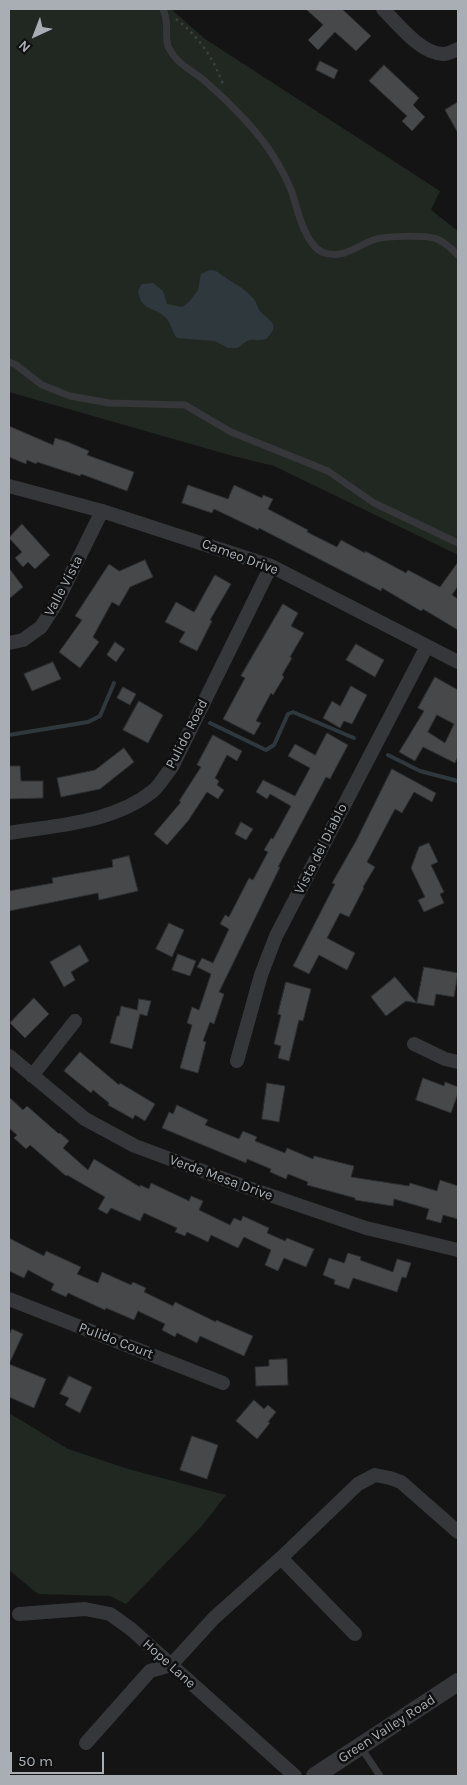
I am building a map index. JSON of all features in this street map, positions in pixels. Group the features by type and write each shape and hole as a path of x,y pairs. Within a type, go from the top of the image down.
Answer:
{"street":[{"path":"383,9 430,52 444,54 458,49"},
{"name":"Cameo Drive","path":"9,486 102,511 271,566 458,662"},
{"name":"Valle Vista","path":"9,644 23,640 41,627 56,604 102,511"},
{"name":"Pulido Road","path":"9,833 98,818 124,808 154,790 172,766 271,566"},
{"name":"Vista del Diablo","path":"237,1060 261,976 276,936 426,646"},
{"path":"32,1076 75,1021"},
{"path":"414,1044 446,1059 458,1062"},
{"name":"Verde Mesa Drive","path":"9,1056 85,1119 135,1146 243,1186 366,1228 458,1250"},
{"name":"Pulido Court","path":"9,1299 223,1383"},
{"path":"86,1743 150,1671 171,1666 214,1618 281,1558 358,1484 375,1475 401,1482 458,1532"},
{"path":"281,1558 356,1634"},
{"name":"Hope Lane","path":"19,1614 85,1610 110,1614 130,1629 296,1776"},
{"name":"Green Valley Road","path":"315,1776 458,1682"}],"lane":[{"path":"163,9 167,17 168,46 176,58 205,81 256,133 276,159 286,178 304,229 311,242 321,252 340,254 376,239 427,237 437,239 458,255"},
{"path":"9,362 16,365 42,385 70,396 116,404 185,405 232,432 328,471 374,502 458,543"},
{"path":"359,1746 380,1776"}],"path":[{"path":"171,15 197,38 208,51 218,70 229,105"}],"shaded area":[{"path":"9,9 171,9 205,39 440,191 431,210 458,231 458,555 274,466 9,392"},
{"path":"210,270 216,271 244,290 253,299 260,311 274,326 271,334 266,339 249,340 238,348 228,348 215,341 177,338 167,319 142,302 138,291 142,284 153,283 163,291 167,304 182,307 190,301 198,290 201,274"},
{"path":"9,1413 68,1449 128,1469 226,1495 202,1526 126,1604 110,1596 38,1594 9,1570"}],"building":[{"path":"306,9 342,9 371,36 356,51 335,32 318,50 308,40 323,25"},
{"path":"320,61 338,70 334,79 316,70"},
{"path":"384,65 419,98 413,105 425,117 412,131 402,121 407,116 369,81"},
{"path":"458,102 458,133 445,110"},
{"path":"9,426 53,445 55,438 68,442 89,451 87,455 134,472 127,491 81,474 80,476 27,460 26,464 9,457"},
{"path":"188,485 228,499 234,485 262,498 263,495 273,499 268,509 308,530 307,532 337,547 341,540 406,573 408,570 440,587 458,562 458,586 452,595 458,599 458,630 423,609 421,611 382,588 381,591 259,528 258,530 214,509 212,513 182,503"},
{"path":"22,524 50,555 35,569 28,562 23,567 15,558 22,552 9,538"},
{"path":"145,560 153,577 130,587 119,606 112,602 93,637 99,642 80,668 59,652 82,620 75,616 109,564 119,571"},
{"path":"9,568 23,587 9,599"},
{"path":"215,575 231,584 210,620 212,621 197,651 179,642 185,632 165,622 176,602 194,612"},
{"path":"283,604 298,613 291,626 304,633 290,657 292,658 282,675 284,677 273,695 271,693 256,721 261,723 254,735 223,719 245,678 241,676"},
{"path":"115,642 125,649 116,662 107,655"},
{"path":"356,644 384,660 375,677 346,660"},
{"path":"53,662 61,679 32,691 24,674"},
{"path":"435,677 458,690 458,756 455,763 423,747 415,761 399,752 424,711 418,708","holes":["437,715 454,724 445,743 428,732"]},
{"path":"351,686 367,695 352,724 344,721 340,728 323,718 332,701 340,706"},
{"path":"123,687 136,694 130,705 117,698"},
{"path":"139,701 163,715 148,743 123,730"},
{"path":"327,733 348,745 330,779 326,777 278,867 280,867 219,992 224,994 214,1024 210,1022 203,1041 206,1042 198,1073 180,1068 192,1025 187,1023 192,1007 199,1010 211,974 197,967 202,958 213,963 229,929 220,924 225,915 229,917 249,878 253,880 268,852 264,850 271,838 273,839 291,806 270,794 267,799 256,792 263,780 295,796 310,768 288,756 295,744 315,755"},
{"path":"213,735 242,751 237,761 227,755 215,778 219,781 217,785 224,790 218,799 207,792 188,821 167,845 154,834 181,802 179,801 201,767 197,765"},
{"path":"124,748 134,762 100,789 61,797 57,778 95,770"},
{"path":"9,766 20,766 21,781 43,781 43,798 9,799"},
{"path":"392,769 436,793 432,802 414,792 402,813 395,809 367,862 375,867 349,917 340,913 327,938 355,953 347,970 319,955 309,974 293,966 335,884 332,883 356,841"},
{"path":"241,822 253,829 246,840 235,834"},
{"path":"429,843 438,862 431,865 444,892 440,894 444,903 424,912 418,900 425,897 411,868 419,847"},
{"path":"129,856 138,891 99,900 98,893 9,911 9,891 53,883 52,878 113,867 112,860"},
{"path":"169,923 184,930 172,957 156,949"},
{"path":"80,945 89,961 71,972 75,980 64,987 50,962"},
{"path":"178,954 196,961 190,976 172,970"},
{"path":"424,967 458,973 454,997 436,994 434,1006 417,1003"},
{"path":"395,977 417,1003 406,1001 386,1016 371,997"},
{"path":"286,982 311,989 303,1021 299,1020 289,1061 278,1058 281,1046 274,1044 281,1015 278,1014"},
{"path":"34,998 49,1014 25,1038 10,1023"},
{"path":"139,999 151,1001 147,1016 140,1014 132,1049 110,1043 121,1006 137,1010"},
{"path":"80,1052 119,1085 120,1083 155,1104 145,1121 135,1115 133,1119 108,1105 109,1103 93,1090 91,1093 64,1071"},
{"path":"423,1078 444,1086 445,1082 458,1087 458,1093 451,1113 416,1100"},
{"path":"267,1083 285,1086 279,1122 262,1119"},
{"path":"9,1097 23,1110 27,1106 69,1141 63,1148 88,1170 94,1159 140,1187 140,1185 149,1189 151,1183 189,1201 191,1196 203,1201 199,1210 230,1225 234,1218 241,1221 243,1216 269,1228 267,1233 285,1241 287,1238 314,1249 306,1267 284,1258 278,1271 265,1265 271,1250 244,1237 238,1248 211,1235 208,1242 187,1232 185,1236 175,1232 177,1228 144,1213 140,1221 111,1208 107,1214 98,1209 105,1197 66,1176 30,1145 26,1149 14,1138 17,1135 9,1128"},
{"path":"177,1105 208,1120 205,1125 239,1139 243,1131 257,1137 255,1141 285,1153 287,1148 313,1159 314,1156 354,1166 351,1177 409,1186 410,1183 437,1191 440,1180 458,1186 458,1219 443,1215 441,1223 426,1219 429,1209 394,1199 393,1206 355,1200 355,1198 307,1185 308,1182 288,1174 286,1179 270,1172 271,1169 247,1159 246,1163 162,1128 169,1112 173,1114"},
{"path":"9,1238 44,1256 46,1251 81,1267 77,1274 98,1283 102,1272 131,1285 133,1282 146,1288 144,1292 173,1306 175,1302 216,1322 216,1320 253,1336 244,1356 200,1336 197,1343 177,1333 175,1337 162,1330 165,1324 138,1311 134,1320 106,1308 105,1310 68,1293 66,1297 51,1290 54,1284 28,1270 24,1278 9,1271"},
{"path":"348,1253 361,1257 360,1260 393,1272 397,1259 411,1263 406,1278 402,1277 397,1292 353,1278 349,1289 334,1284 335,1280 323,1275 329,1258 344,1263"},
{"path":"12,1329 23,1334 9,1364 9,1335"},
{"path":"287,1359 288,1385 256,1386 255,1367 269,1366 269,1360"},
{"path":"9,1364 46,1379 34,1408 9,1397"},
{"path":"69,1376 92,1387 80,1413 65,1405 69,1398 60,1394"},
{"path":"254,1400 264,1409 268,1405 276,1412 257,1439 236,1421"},
{"path":"192,1436 218,1445 207,1479 180,1470"}],"waterway":[{"path":"9,735 88,722 100,716 114,683"},
{"path":"210,723 266,750 274,745 288,714 293,712 354,738"},
{"path":"388,755 420,771 458,781"}]}
